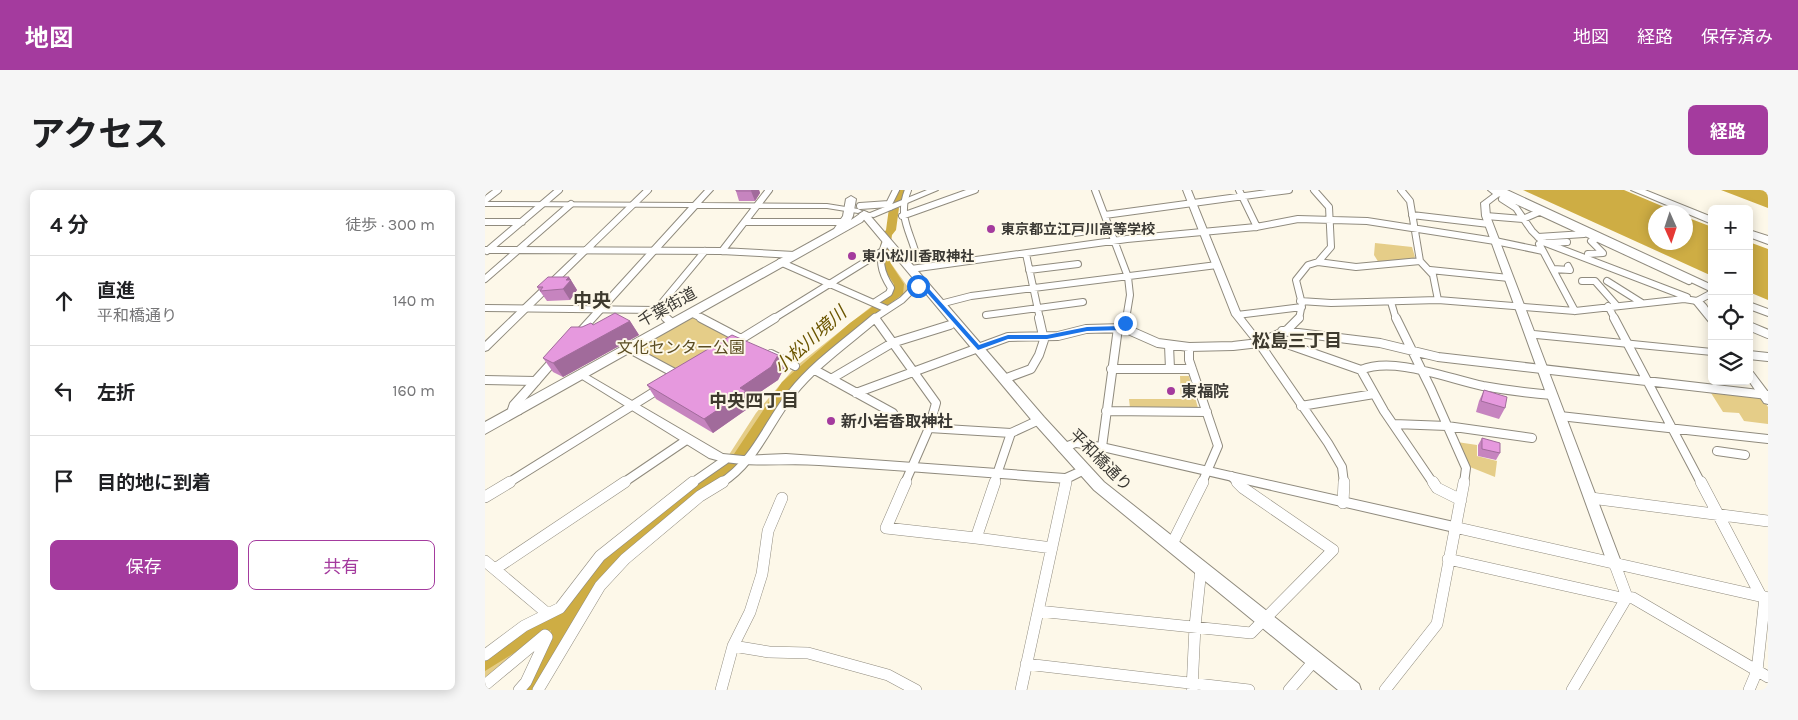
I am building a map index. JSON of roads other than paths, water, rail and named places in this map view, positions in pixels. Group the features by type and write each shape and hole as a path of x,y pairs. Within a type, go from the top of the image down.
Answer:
{"highway":[{"path":"1636,190 1708,218"},
{"path":"1643,190 1708,218"},
{"path":"829,236 845,222 856,203"},
{"name":"千葉街道","path":"485,429 858,220 856,203"},
{"path":"1753,236 1768,242"}],"main road":[{"path":"1496,192 1708,289"},
{"name":"平和橋通り","path":"856,203 886,241 1083,470 1111,497 1352,690"},
{"path":"1753,308 1768,314"}],"street":[{"path":"485,200 498,190"},
{"path":"486,250 559,190"},
{"path":"487,345 649,190"},
{"path":"517,410 513,409 514,406 709,190"},
{"path":"722,251 769,190"},
{"path":"889,206 897,190"},
{"path":"907,265 917,258 914,242 902,216 901,203 908,190"},
{"path":"485,204 827,206 856,203 871,215 889,206 934,190"},
{"path":"902,216 975,190"},
{"path":"1095,190 1128,276 1130,295 1111,369 1102,447"},
{"path":"1187,190 1237,315 1259,343 1328,443 1342,468 1344,473 1343,503"},
{"path":"1239,190 1257,227"},
{"path":"1105,215 1289,190"},
{"path":"1259,343 1294,326 1300,320 1301,304 1296,280 1308,265 1318,262 1331,247 1328,220 1329,207 1314,190"},
{"path":"1401,190 1410,201 1419,261 1433,275 1438,300"},
{"path":"1496,192 1683,277"},
{"path":"1496,192 1516,208 1542,241 1704,306"},
{"path":"1496,192 1485,204 1487,220 1591,498 1626,598 1573,690"},
{"path":"485,279 571,204"},
{"path":"1412,215 1487,220 1523,219 1539,212"},
{"path":"907,265 1026,254 1127,239 1257,227 1298,220 1367,221 1495,240 1543,251"},
{"path":"485,222 522,222"},
{"path":"745,222 845,222"},
{"path":"1074,232 1110,228"},
{"path":"1542,241 1587,234"},
{"path":"1588,254 1603,253 1591,241 1597,239"},
{"path":"876,303 889,293 891,288 883,277 879,262 886,241"},
{"path":"1542,241 1567,242"},
{"path":"1542,241 1539,244 1575,310"},
{"path":"486,250 722,251 794,255"},
{"path":"656,310 705,251"},
{"path":"737,341 881,252"},
{"path":"1005,379 1031,369 1039,355 1044,337 1026,254"},
{"path":"1318,262 1329,266 1359,268 1369,265 1419,261"},
{"path":"780,262 886,308"},
{"path":"1029,270 1079,264"},
{"path":"940,304 971,296 1217,265"},
{"path":"1553,269 1570,270 1568,266"},
{"path":"1430,270 1509,278"},
{"path":"1582,281 1595,281 1613,306 1628,344 1718,514 1765,597 1763,674 1749,690"},
{"path":"1607,281 1642,303"},
{"path":"538,690 600,586 625,559 700,496 726,480 736,460 791,394 815,370 886,308 902,300 913,289 923,284"},
{"path":"1237,315 1301,304 1438,300 1575,310 1684,299 1704,306"},
{"path":"986,315 1083,302"},
{"path":"1385,690 1437,624 1466,468 1423,372 1397,323 1391,302"},
{"path":"485,308 656,310 672,323"},
{"path":"691,313 737,341 751,344"},
{"path":"875,318 936,403 929,428 886,528 1052,548"},
{"path":"831,379 892,343 950,325"},
{"path":"856,393 1008,337 1058,336 1087,329 1121,328 1141,334 1159,343 1189,347 1233,346 1259,343 1287,344 1361,370 1374,394 1437,488 1461,500"},
{"path":"1753,328 1768,334"},
{"path":"1282,332 1411,348 1438,357 1767,397"},
{"path":"1529,334 1708,352"},
{"path":"1169,345 1170,369"},
{"path":"1172,544 1208,471 1218,446 1189,360 1189,347"},
{"path":"485,497 684,373 628,348"},
{"path":"760,348 795,366"},
{"path":"1753,355 1768,357"},
{"path":"1361,370 1362,368 1372,366 1400,367 1485,386 1552,395"},
{"path":"1111,369 1192,368"},
{"path":"815,370 893,413"},
{"path":"581,374 713,455 736,460 792,458 1067,479 1083,470"},
{"path":"1753,379 1767,397"},
{"path":"485,380 537,381"},
{"path":"1301,406 1374,394"},
{"path":"1106,412 1207,412"},
{"path":"1560,416 1768,439"},
{"path":"929,428 1011,433 1039,420"},
{"path":"1394,424 1447,426 1532,438"},
{"path":"976,538 1011,433"},
{"path":"495,569 688,440"},
{"path":"1063,448 1078,443 1102,447 1765,597"},
{"path":"1717,451 1745,455"},
{"path":"485,655 524,626 560,608 571,597 599,556 690,484 736,460"},
{"path":"1038,611 1251,633 1333,550 1243,488 1231,476"},
{"path":"1021,690 1067,479"},
{"path":"721,690 733,646 750,612 760,581 768,531 782,498"},
{"path":"1591,498 1768,521"},
{"path":"1448,559 1633,598 1763,674"},
{"path":"485,561 548,614"},
{"path":"1192,687 1195,626 1201,569"},
{"path":"485,685 545,635 547,637 526,682 519,690"},
{"path":"733,646 769,652 808,653 888,675 915,690"},
{"path":"1289,690 1314,661"},
{"path":"1026,664 1192,687 1249,690"}],"waterway":[{"name":"小松川境川","path":"895,203 904,190"},
{"name":"小松川境川","path":"571,611 616,555 735,464 786,385 854,325 899,292 899,284 886,264 884,255 887,235 891,230 894,208"},
{"name":"小松川境川","path":"485,663 537,629 571,611"},
{"name":"小松川境川","path":"525,690 540,674 555,640 571,611"}],"place":[{"name":"東京都立江戸川高等学校","path":"991,229"},
{"name":"東小松川香取神社","path":"852,256"},
{"name":"東福院","path":"1171,391"},
{"name":"新小岩香取神社","path":"831,421"}],"district":[{"name":"中央","path":"592,301"},
{"name":"松島三丁目","path":"1297,341"},
{"name":"中央四丁目","path":"754,401"}],"park label":[{"name":"文化センター公園","path":"681,347"}]}
